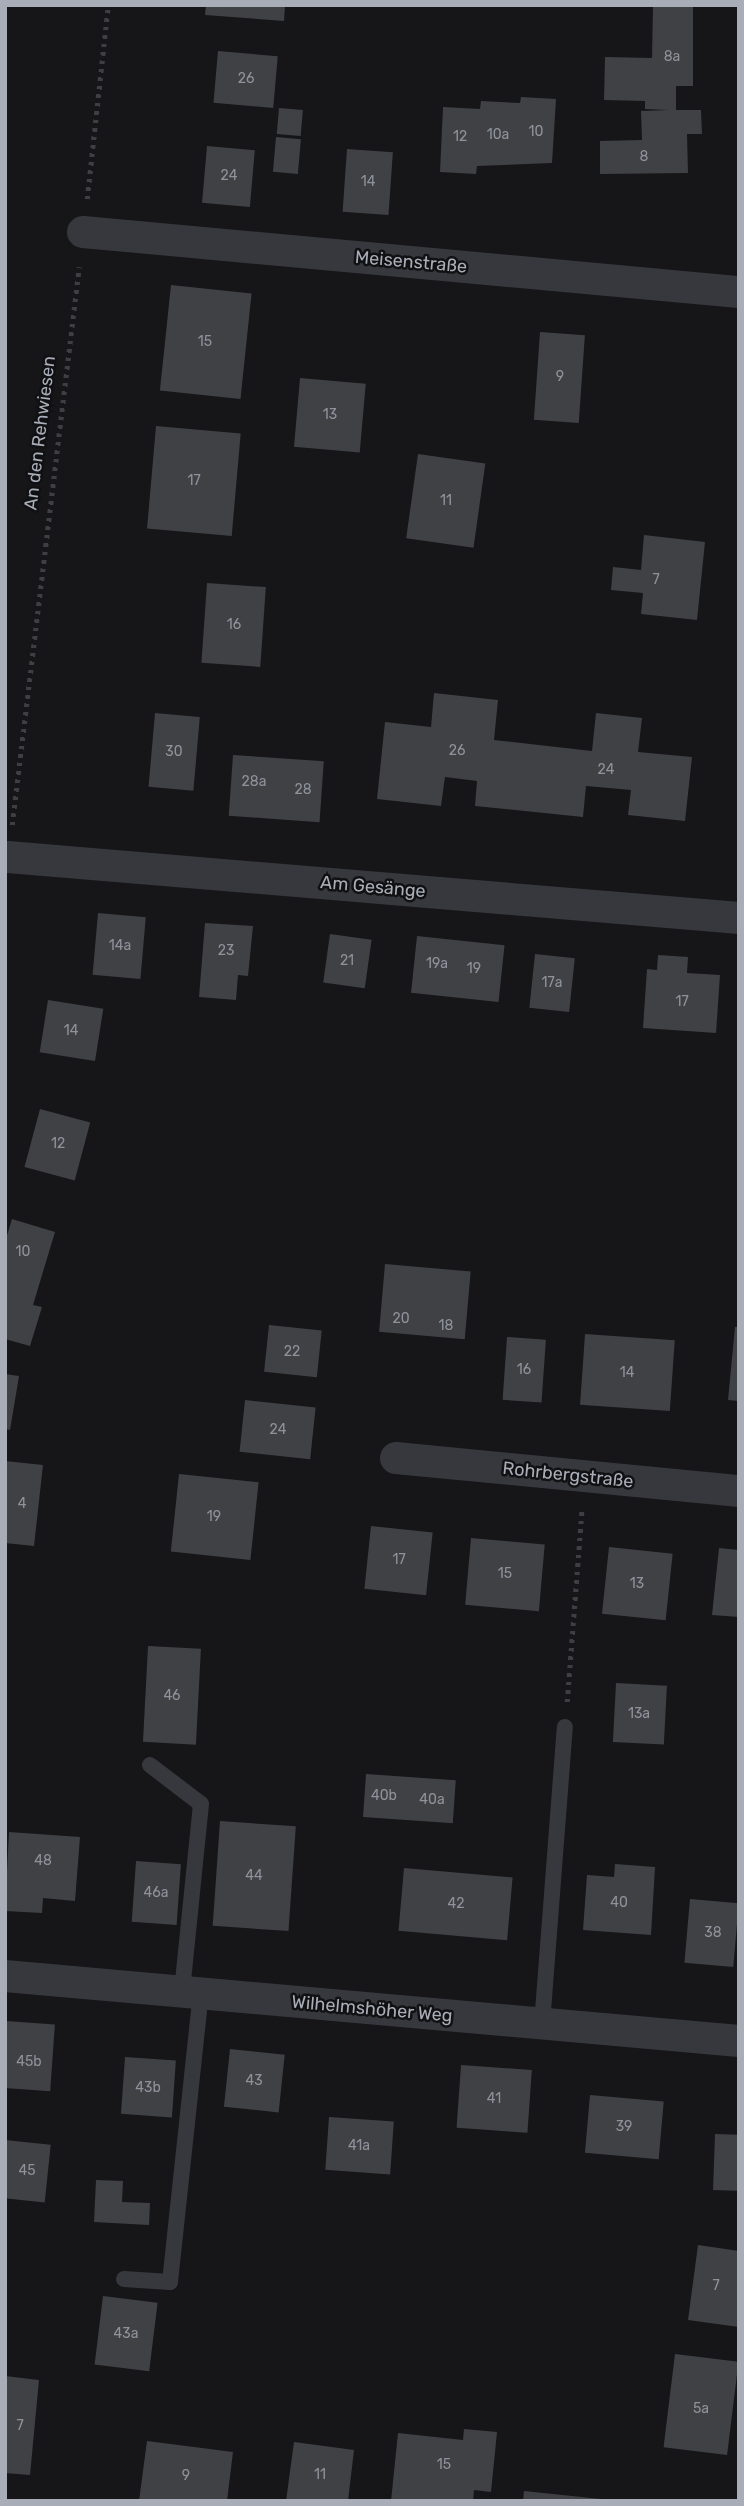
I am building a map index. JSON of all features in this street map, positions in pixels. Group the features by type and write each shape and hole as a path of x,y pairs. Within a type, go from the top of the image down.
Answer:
{"street":[{"name":"Meisenstraße","path":"83,232 739,292"},
{"name":"Am Gesänge","path":"6,861 739,918"},
{"name":"Rohrbergstraße","path":"396,1458 739,1491"},
{"name":"Wilhelmshöher Weg","path":"5,1976 739,2041"}],"lane":[{"path":"542,2024 565,1727"},
{"path":"124,2279 170,2282 191,1993 201,1804 150,1765"}],"path":[{"name":"An den Rehwiesen","path":"6,861 108,5"},
{"path":"565,1727 584,1476"}],"building":[{"path":"206,5 285,5 284,21 205,15"},
{"path":"653,5 693,5 693,86 676,86 676,110 701,110 702,134 687,134 688,173 600,174 600,141 642,140 641,111 669,110 645,109 645,101 604,100 605,57 652,58"},
{"path":"218,51 278,56 273,108 213,103"},
{"path":"521,97 556,99 552,163 477,166 476,174 440,172 443,107 480,109 481,101 520,103"},
{"path":"279,108 303,110 301,136 277,134"},
{"path":"276,137 301,139 298,174 273,172"},
{"path":"207,146 255,150 250,207 202,203"},
{"path":"347,149 393,152 388,215 343,212"},
{"path":"171,285 252,293 240,399 160,390"},
{"path":"540,332 585,335 579,423 534,420"},
{"path":"300,378 366,384 360,452 294,447"},
{"path":"156,426 241,433 232,536 147,529"},
{"path":"418,454 485,463 474,548 406,538"},
{"path":"644,535 705,542 697,620 641,614 643,593 611,590 613,567 641,570"},
{"path":"207,583 266,587 260,667 201,663"},
{"path":"434,693 498,700 494,740 592,751 596,713 642,718 638,752 692,757 685,821 628,815 631,790 586,786 583,817 475,806 477,781 445,777 441,806 377,799 385,722 431,727"},
{"path":"155,713 200,717 193,791 149,787"},
{"path":"233,755 324,761 320,822 229,816"},
{"path":"98,913 146,917 140,979 93,975"},
{"path":"205,923 253,926 248,976 238,975 236,1000 199,997"},
{"path":"330,934 372,940 365,988 323,983"},
{"path":"417,936 505,945 499,1002 411,993"},
{"path":"535,954 575,958 569,1012 529,1008"},
{"path":"658,955 688,957 687,973 720,975 716,1033 643,1028 647,969 657,970"},
{"path":"48,1000 103,1009 95,1061 40,1052"},
{"path":"40,1109 90,1122 75,1180 24,1167"},
{"path":"12,1219 55,1232 33,1305 42,1307 30,1346 5,1339 5,1242"},
{"path":"385,1264 471,1271 465,1339 379,1332"},
{"path":"269,1325 322,1331 317,1377 264,1372"},
{"path":"735,1327 739,1327 739,1401 728,1400"},
{"path":"585,1334 675,1340 670,1411 580,1405"},
{"path":"507,1337 546,1340 542,1403 503,1400"},
{"path":"5,1374 19,1376 10,1430 5,1429"},
{"path":"245,1400 316,1407 310,1459 240,1452"},
{"path":"5,1461 43,1465 34,1546 5,1543"},
{"path":"179,1474 259,1482 250,1560 171,1552"},
{"path":"371,1526 433,1532 426,1595 364,1589"},
{"path":"471,1538 545,1544 539,1611 465,1605"},
{"path":"609,1547 673,1554 666,1620 602,1614"},
{"path":"719,1548 739,1550 739,1617 712,1615"},
{"path":"148,1646 201,1649 196,1745 143,1742"},
{"path":"616,1683 667,1686 664,1745 613,1742"},
{"path":"366,1774 456,1780 453,1823 363,1817"},
{"path":"220,1821 296,1826 288,1931 213,1926"},
{"path":"9,1832 80,1837 75,1901 43,1898 42,1913 5,1911"},
{"path":"136,1861 181,1864 177,1925 132,1922"},
{"path":"615,1864 655,1867 651,1935 583,1930 587,1875 614,1877"},
{"path":"404,1868 513,1877 507,1940 399,1931"},
{"path":"690,1899 739,1903 733,1967 684,1963"},
{"path":"6,2021 55,2024 50,2091 5,2088"},
{"path":"230,2049 285,2055 279,2112 224,2107"},
{"path":"125,2057 176,2061 172,2117 121,2114"},
{"path":"461,2065 532,2070 527,2133 457,2128"},
{"path":"590,2095 664,2101 659,2159 585,2153"},
{"path":"329,2117 394,2122 390,2174 325,2170"},
{"path":"715,2134 739,2135 737,2191 713,2190"},
{"path":"5,2140 51,2145 45,2202 5,2198"},
{"path":"96,2180 123,2181 122,2202 150,2203 149,2225 94,2222"},
{"path":"698,2245 739,2251 739,2327 688,2320"},
{"path":"103,2296 158,2303 149,2371 95,2364"},
{"path":"675,2354 739,2362 727,2455 664,2447"},
{"path":"5,2376 39,2380 30,2475 5,2473"},
{"path":"464,2429 497,2432 491,2492 474,2490 473,2501 391,2501 398,2433 463,2440"},
{"path":"147,2441 233,2452 227,2501 139,2501"},
{"path":"294,2442 354,2450 348,2501 286,2501"},
{"path":"524,2491 601,2499 601,2501 523,2501"}]}
